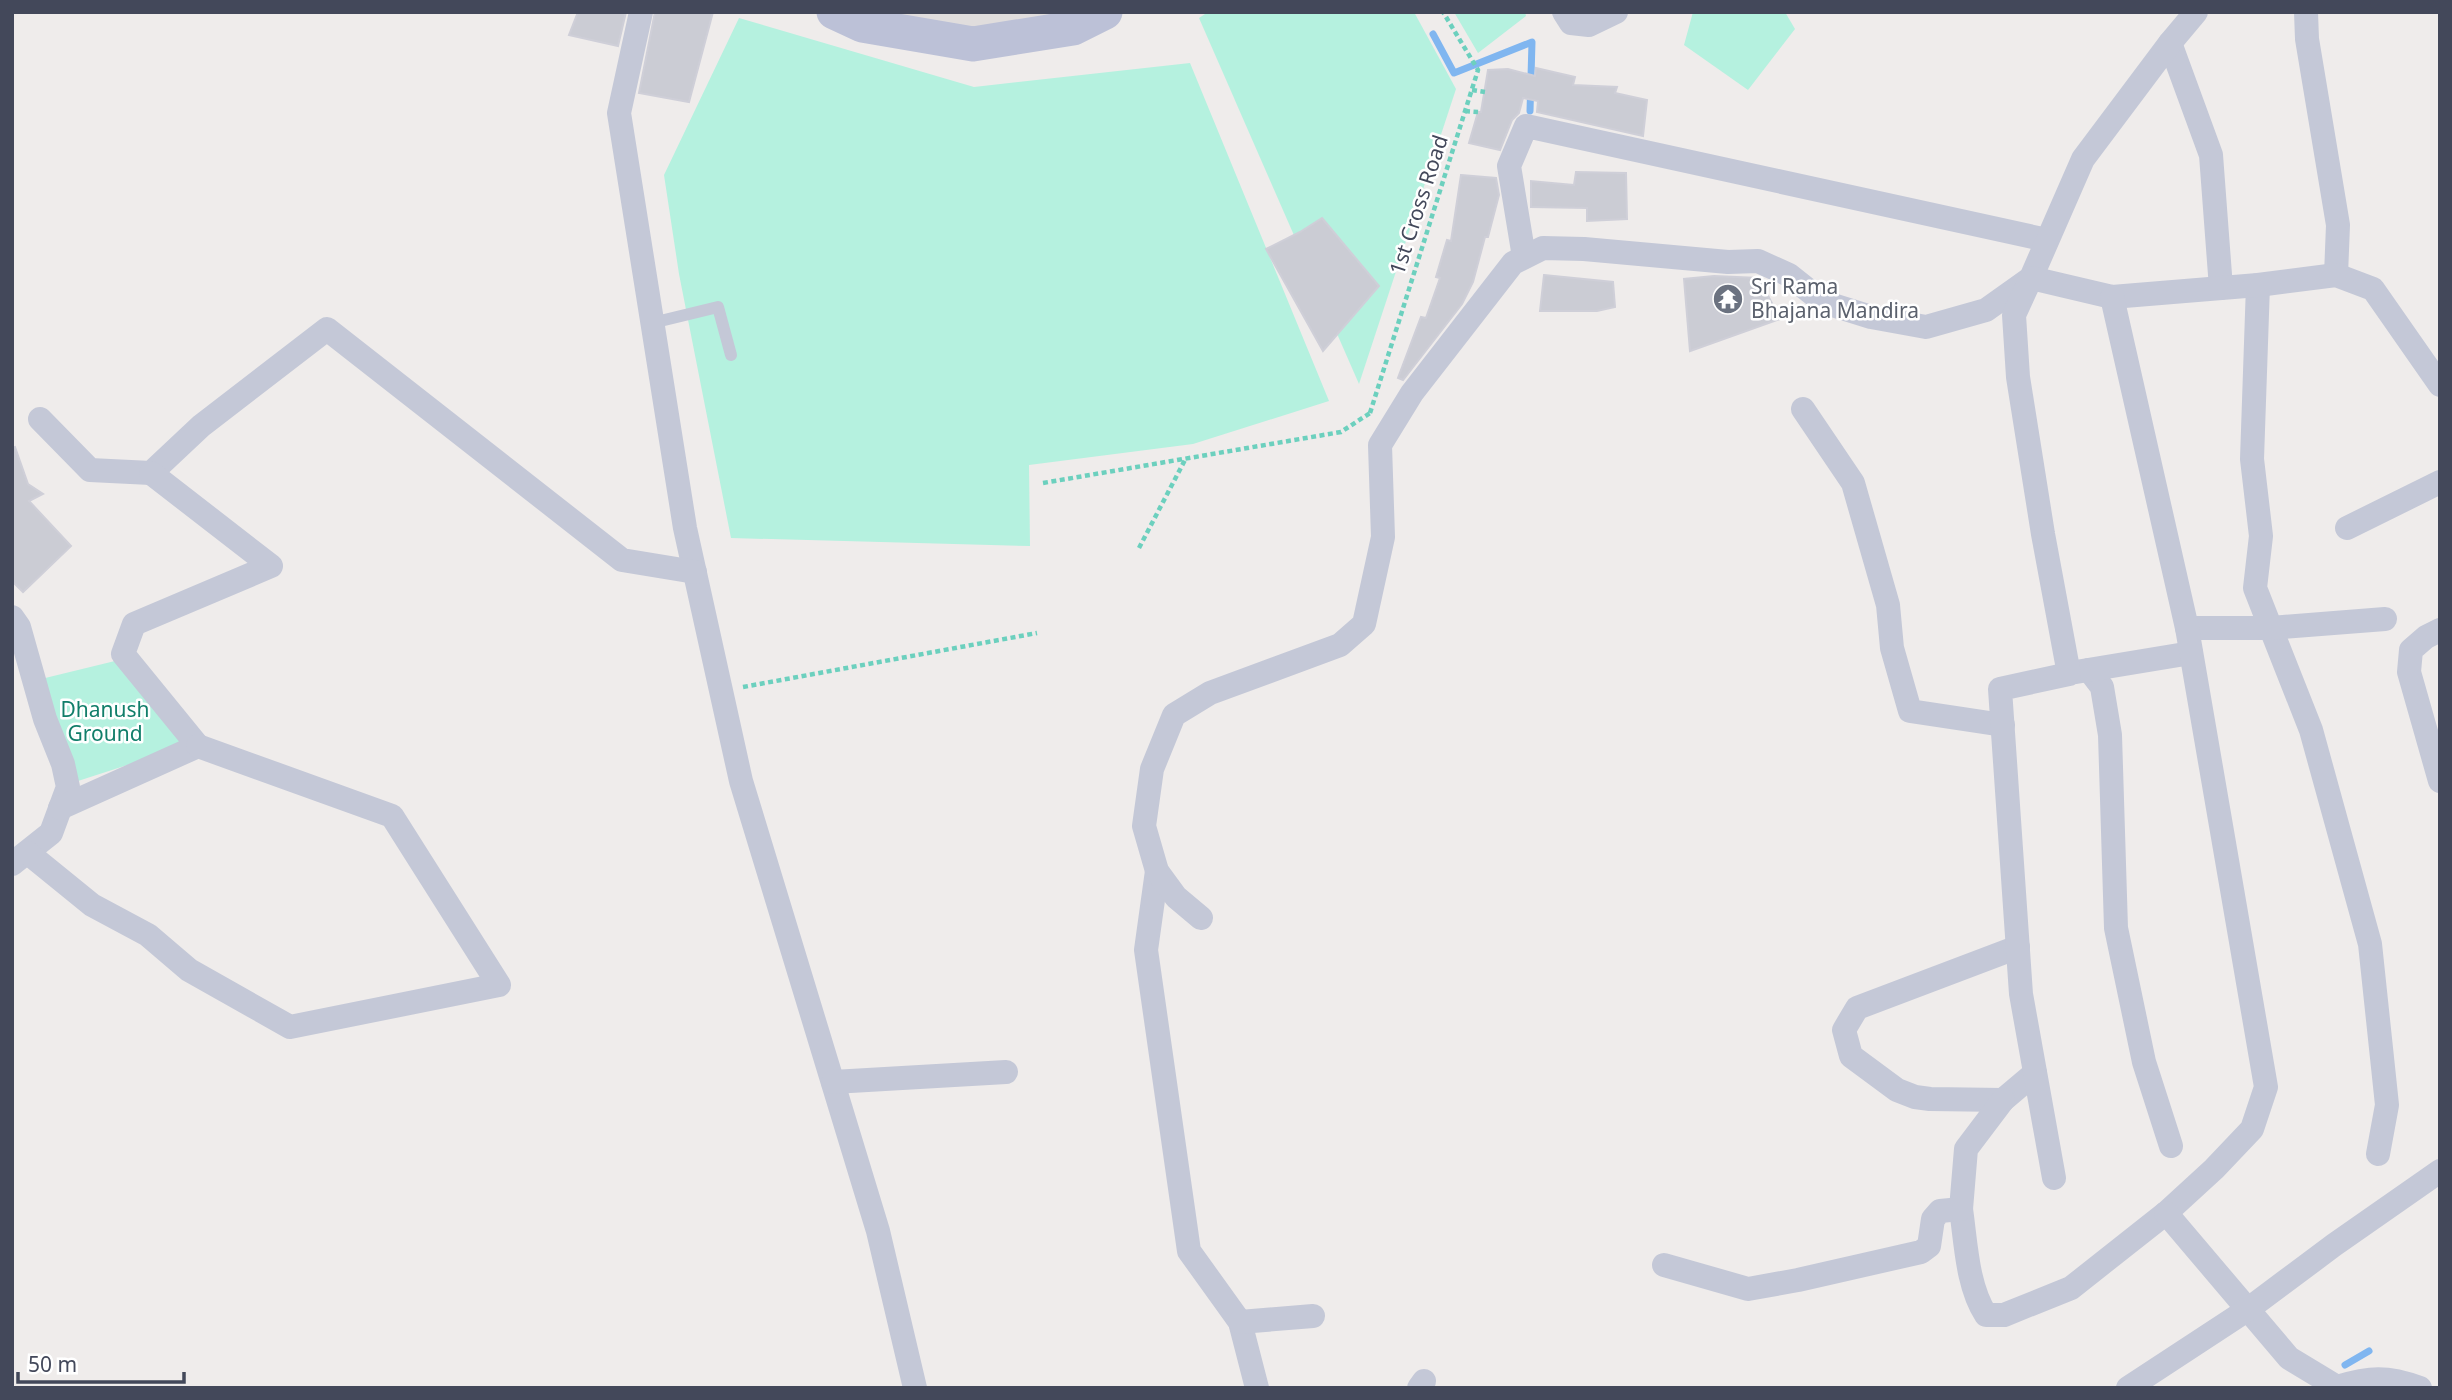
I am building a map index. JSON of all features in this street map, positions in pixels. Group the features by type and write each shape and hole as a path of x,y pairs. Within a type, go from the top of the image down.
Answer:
{"main road":[{"path":"834,12 862,26 973,44 1073,28 1105,12"}],"street":[{"path":"641,12 618,113 685,528 741,781 878,1231 915,1388"},
{"path":"1564,12 1571,23 1583,26 1616,12"},
{"path":"2306,12 2307,39 2338,225 2336,275"},
{"path":"2171,1146 2144,1062 2116,928 2109,735 2102,687 2079,672 2043,534 2018,377 2014,315 2083,159 2183,23"},
{"path":"2183,23 2211,155 2221,288"},
{"path":"1524,257 1509,166 1526,126 2047,240"},
{"path":"1201,918 1176,897 1157,871 1144,826 1152,769 1174,715 1210,694 1340,645 1364,624 1383,537 1381,445 1412,393 1513,263 1543,248 1728,262 1758,261 1789,275 1823,302 1871,317 1926,327 1986,310 2031,278 2112,297 2258,285 2336,275 2373,289 2440,385"},
{"path":"2258,285 2252,459 2261,536 2255,588 2311,730 2370,944 2388,1105 2378,1154"},
{"path":"2035,1073 2003,1100 1966,1149 1961,1209 1971,1273 1980,1305 1986,1315 2004,1315 2071,1288 2166,1213 2252,1129 2266,1087 2187,628 2112,297"},
{"path":"151,473 201,426 327,329 622,560 695,572"},
{"path":"1803,409 1853,483 1888,605 1892,648 1910,711 2003,725"},
{"path":"12,617 19,627 68,787 51,833 20,859 92,905 148,935 189,970 290,1027 499,985 392,816 198,746 123,654 134,624 271,566 151,473 90,470 40,419"},
{"path":"2347,528 2440,482"},
{"path":"2187,628 2271,628 2385,619"},
{"path":"2440,630 2410,650 2409,672 2440,781"},
{"path":"2054,1178 2021,995 2000,689 2191,653"},
{"path":"60,808 198,746"},
{"path":"1157,871 1146,950 1189,1251 1240,1322 1257,1388"},
{"path":"2003,1100 1930,1099 1897,1090 1851,1056 1844,1030 1857,1008 2018,947"},
{"path":"833,1082 1006,1072"},
{"path":"2128,1388 2247,1310 2440,1171"},
{"path":"1664,1265 1748,1289 1798,1280 1921,1252 1929,1246 1933,1219 1940,1211 1961,1209"},
{"path":"2166,1213 2289,1358 2337,1387 2381,1377 2408,1386"},
{"path":"1240,1322 1313,1316"}],"lane":[{"path":"652,323 718,307 731,355"}],"path":[{"name":"1st Cross Road","path":"1186,457 1341,432 1370,414 1478,70 1443,12"},
{"path":"1472,90 1485,92"},
{"path":"1465,111 1478,112"},
{"path":"1043,483 1186,457"},
{"path":"1139,548 1186,457"},
{"path":"721,691 1037,633"}],"shaded area":[{"path":"849,12 1077,12 1018,34"}],"green space":[{"path":"1208,12 1414,12 1456,89 1359,384 1199,18"},
{"path":"1454,12 1525,12 1526,16 1478,53"},
{"path":"1693,12 1785,12 1795,29 1748,90 1684,45"},
{"path":"739,18 974,87 1190,63 1329,401 1193,444 1029,465 1030,546 731,538 679,274 664,175"},
{"name":"Dhanush Ground","path":"119,660 186,746 78,781 37,680"}],"building":[{"path":"578,12 626,12 618,46 569,35"},
{"path":"655,12 713,12 689,102 639,93"},
{"path":"1536,68 1575,77 1573,85 1617,87 1615,93 1647,100 1643,136 1537,112 1538,101 1523,98 1519,113 1512,120 1500,150 1469,143 1478,112 1481,112 1488,70 1508,69 1535,76"},
{"path":"1576,172 1626,173 1627,219 1587,221 1587,208 1531,207 1531,181 1574,185"},
{"path":"1461,175 1496,178 1499,195 1488,237 1485,237 1473,282 1462,304 1403,380 1398,378 1421,317 1426,318 1440,278 1436,277 1447,240 1451,241"},
{"path":"1322,218 1379,286 1323,351 1266,249"},
{"path":"1544,275 1613,282 1615,307 1597,311 1540,311"},
{"name":"Sri Rama Bhajana Mandira","path":"1714,276 1759,278 1780,319 1690,351 1684,279"},
{"path":"15,447 28,484 43,494 29,501 71,546 23,592 12,581 12,448"}],"waterway":[{"path":"1433,34 1454,73 1532,42 1530,111"},
{"path":"2345,1365 2369,1351"}],"place":[{"name":"Sri Rama Bhajana Mandira","path":"1728,299"}]}
